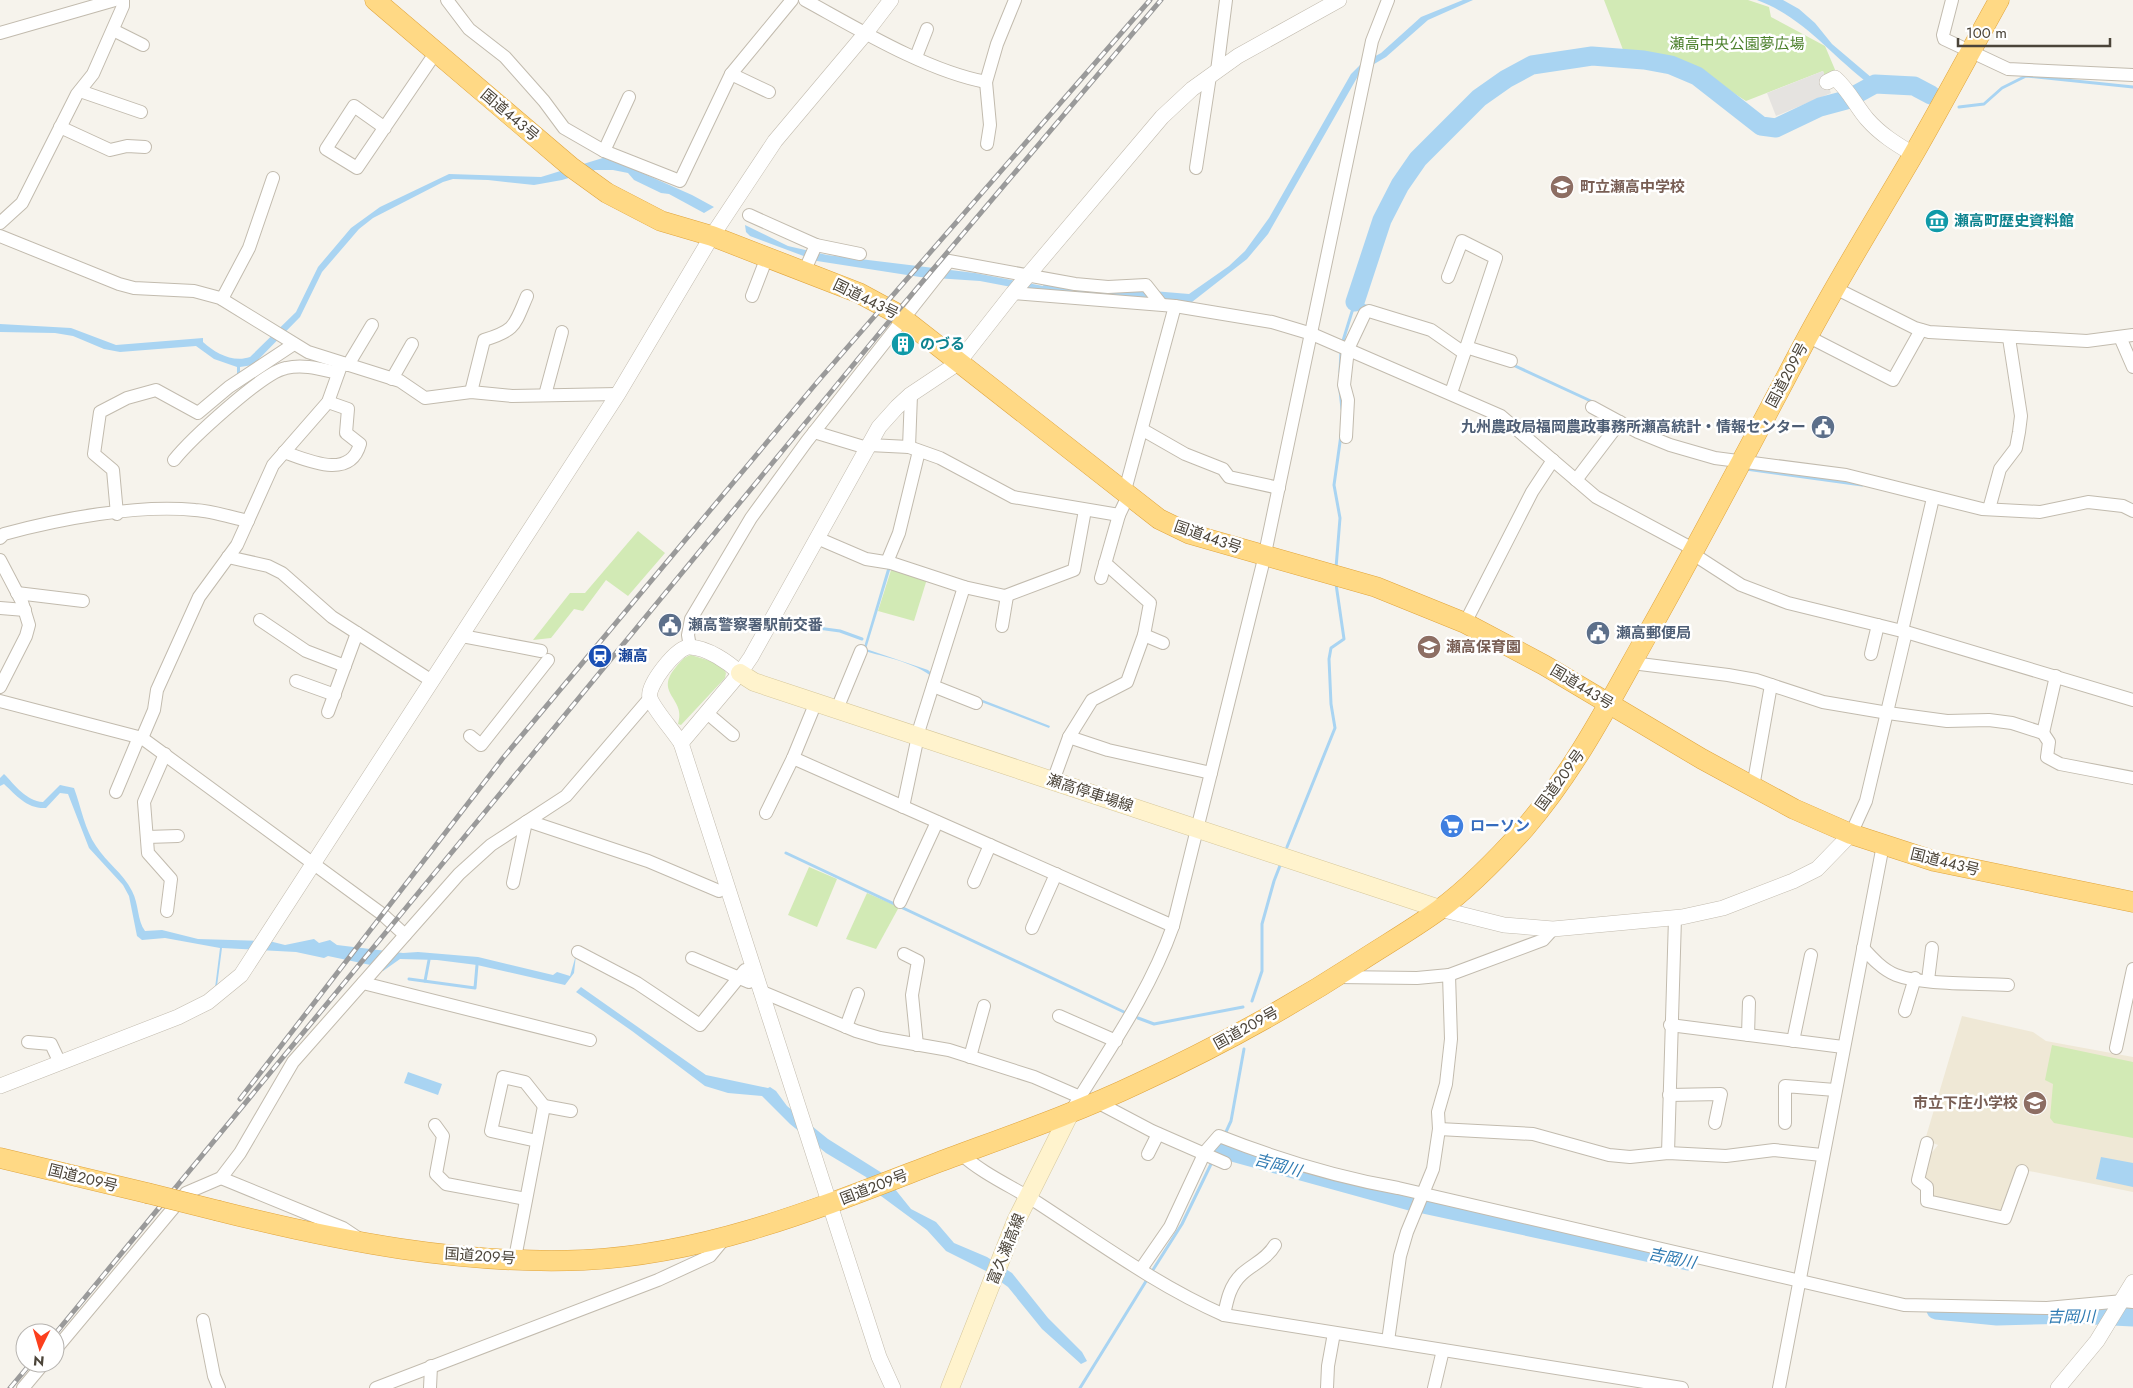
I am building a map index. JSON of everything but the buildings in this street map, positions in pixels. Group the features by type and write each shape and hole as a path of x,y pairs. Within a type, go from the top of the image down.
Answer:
{"highway":[{"name":"国道443号","path":"375,0 571,167 607,194 661,221 712,236 859,293 904,318 958,363 1159,519 1190,534 1335,575 1418,602 1466,623 1544,665 1753,787 1794,809 1852,834 1934,861 2133,902"},
{"name":"国道209号","path":"0,1158 288,1228 415,1252 586,1260 636,1255 724,1239 780,1222 961,1154 1083,1104 1230,1039 1335,977 1440,909 1486,868 1524,829 1570,770 1610,704 1694,552 1833,287 1914,154 1999,0"}],"main road":[{"name":"瀬高停車場線","path":"740,673 754,682 1440,909"},
{"name":"富久瀬高線","path":"950,1388 1028,1196 1083,1104"}],"street":[{"path":"0,33 115,0"},
{"path":"0,224 22,203 60,127 80,91 93,74 123,6 123,0"},
{"path":"447,0 469,30 506,57 544,101 564,128 604,151 680,180 731,74 792,0"},
{"path":"805,0 866,34 960,77 986,82"},
{"path":"0,1086 178,1017 208,1002 241,975 618,394 712,236 775,141 866,34 891,0"},
{"path":"988,144 990,125 986,82 997,44 1015,0"},
{"path":"1196,168 1226,0"},
{"path":"681,743 740,673 880,427 911,394 958,363 1013,293 1162,117 1238,56 1339,0"},
{"path":"1083,1104 1161,959 1173,926 1264,556 1372,41 1388,0"},
{"path":"1952,0 1943,35 1944,38 2008,69 2133,75"},
{"path":"916,57 927,29"},
{"path":"113,30 143,45"},
{"path":"385,128 354,106 326,149 357,168 385,128 436,52"},
{"path":"731,74 769,92"},
{"path":"1827,82 1835,78 1842,84 1879,133 1914,154"},
{"path":"80,91 141,112"},
{"path":"604,151 629,97"},
{"path":"60,127 110,150 127,146 145,147"},
{"path":"222,299 249,248 273,178"},
{"path":"749,215 816,245 860,254"},
{"path":"0,236 127,286 194,291 222,299 308,352 342,367 400,381 425,398 471,392 512,396 618,394"},
{"path":"1448,277 1462,241 1496,258 1451,393"},
{"path":"804,272 816,245"},
{"path":"752,296 767,257"},
{"path":"690,647 688,635 691,619 750,518 814,432 949,261 1075,284 1108,287 1146,286 1161,304"},
{"path":"1833,287 1921,330 2008,338 2087,341 2133,335"},
{"path":"1013,293 1161,304 1272,322 1312,334 1501,416 1596,497 1694,552 1751,589 1788,603 1904,631 2133,700"},
{"path":"471,392 484,340 506,333 515,325 527,296"},
{"path":"1101,578 1126,495 1175,306"},
{"path":"1346,437 1348,400 1344,385 1348,350 1356,327 1365,313 1369,311 1431,330 1465,350 1511,361"},
{"path":"116,792 154,710 158,690 199,597 236,545 273,465 328,402 342,367 372,325"},
{"path":"1808,336 1893,380 1921,330"},
{"path":"545,395 562,332"},
{"path":"2120,337 2133,367"},
{"path":"1989,509 2000,469 2016,448 2021,416 2008,338"},
{"path":"117,514 113,470 94,454 100,412 127,398 156,390 198,414 229,387 294,344"},
{"path":"392,379 412,344"},
{"path":"174,460 185,447 228,408 255,386 283,368 306,366 342,367"},
{"path":"887,562 899,533 914,449 911,394"},
{"path":"284,452 324,466 346,464 358,452 360,444 346,433 348,409 328,402"},
{"path":"1592,407 1670,445 1715,458 1846,476 1933,498 1989,509 2040,512 2088,502 2123,506 2133,511"},
{"path":"1576,480 1620,422"},
{"path":"1143,430 1185,454 1223,469 1229,478 1279,488"},
{"path":"814,432 868,446 914,449 940,458 1013,497 1119,515"},
{"path":"1466,623 1532,492 1553,460"},
{"path":"1440,909 1504,925 1553,929 1675,918 1723,908 1793,881 1817,869 1852,834 1866,801 1888,713 1933,498"},
{"path":"0,538 4,534 48,522 172,508 197,510 248,521"},
{"path":"817,538 866,559 887,562 964,586 1007,596 1074,570 1086,510"},
{"path":"228,558 268,566 282,573 332,617 432,681"},
{"path":"0,560 25,610 29,625 26,636 0,687"},
{"path":"1053,781 1069,737 1092,700 1127,682 1144,635 1150,603 1105,563"},
{"path":"903,807 918,736 964,586"},
{"path":"17,593 83,601"},
{"path":"1002,626 1007,596"},
{"path":"0,608 25,610"},
{"path":"260,620 306,651 345,666"},
{"path":"1871,654 1878,625"},
{"path":"328,712 357,632"},
{"path":"1144,635 1163,644"},
{"path":"462,636 545,656 481,746 470,736"},
{"path":"740,673 725,659 690,647 680,649 650,686 650,698 681,743 749,980 831,1204 879,1357 893,1388"},
{"path":"837,709 861,651"},
{"path":"1632,663 1728,674 1771,685 1823,702 1888,713 1947,721 1997,721 2030,727 2043,733 2049,742 2047,757 2060,764 2133,778"},
{"path":"2043,733 2056,676"},
{"path":"296,681 334,694"},
{"path":"1753,787 1771,685"},
{"path":"933,686 976,703"},
{"path":"65,1338 186,1193 221,1178 240,1153 293,1062 459,874 491,844 566,796 650,698"},
{"path":"0,701 141,738 382,914 405,935"},
{"path":"766,813 793,758 816,702"},
{"path":"707,713 732,736"},
{"path":"1069,737 1108,750 1211,773"},
{"path":"165,754 144,802 148,854 171,879 167,912"},
{"path":"793,758 1173,926"},
{"path":"513,883 527,822"},
{"path":"527,822 648,862 720,891"},
{"path":"900,902 937,822"},
{"path":"147,837 178,836"},
{"path":"1779,1388 1822,1155 1883,845"},
{"path":"974,882 990,846"},
{"path":"1032,928 1056,874"},
{"path":"1668,1153 1670,1025 1675,918"},
{"path":"1335,977 1418,978 1449,975 1543,940 1553,929"},
{"path":"1863,948 1877,962 1896,974 1928,980 2008,985"},
{"path":"1928,980 1932,948"},
{"path":"578,952 637,984 700,1025 749,980"},
{"path":"904,954 918,961 912,995 918,1045"},
{"path":"1793,1041 1810,955"},
{"path":"692,958 749,980 846,1027 880,1038 970,1057 1034,1077 1083,1104 1205,1152 1225,1162"},
{"path":"2116,1048 2133,969"},
{"path":"1388,1341 1400,1256 1406,1232 1433,1169 1439,1129 1438,1112 1446,1084 1451,1039 1449,975"},
{"path":"1905,1011 1915,978"},
{"path":"363,982 590,1040"},
{"path":"846,1027 858,994"},
{"path":"1748,1035 1749,1002"},
{"path":"970,1057 984,1006"},
{"path":"1060,1016 1116,1041"},
{"path":"1670,1025 1843,1047"},
{"path":"28,1042 51,1044 60,1063"},
{"path":"537,1140 491,1131 502,1077 526,1082 544,1106 571,1111"},
{"path":"1785,1123 1786,1086 1835,1090"},
{"path":"1669,1094 1721,1094 1715,1123"},
{"path":"515,1258 544,1106"},
{"path":"435,1125 443,1136 436,1174 446,1184 526,1199"},
{"path":"1439,1129 1533,1134 1609,1155 1630,1157 1668,1153 1726,1156 1774,1150 1822,1155"},
{"path":"1148,1154 1158,1134"},
{"path":"1141,1269 1170,1227 1205,1152 1219,1136 1298,1165 1904,1305 2048,1308 2125,1303"},
{"path":"1927,1143 1918,1180 1927,1187 1927,1201 2004,1218 2022,1171"},
{"path":"961,1154 971,1163 1028,1196 1195,1302 1224,1314 1682,1388"},
{"path":"221,1178 343,1228 364,1243"},
{"path":"376,1388 658,1280 710,1256 724,1239"},
{"path":"1224,1314 1229,1293 1241,1275 1269,1254 1275,1245"},
{"path":"2058,1388 2074,1371 2110,1320 2125,1303 2133,1282"},
{"path":"203,1320 214,1376 219,1388"},
{"path":"1327,1388 1328,1366 1334,1333"},
{"path":"1434,1388 1443,1350"},
{"path":"430,1388 431,1366"},
{"path":"23,1388 36,1373"}],"shaded area":[{"path":"1823,71 1831,93 1776,116 1767,93"},
{"name":"市立下庄小学校","path":"1962,1016 2033,1032 2046,1041 2133,1057 2133,1192 2019,1169 2002,1213 1936,1200 1923,1181 1926,1160 1938,1145 1925,1140"}],"green space":[{"name":"瀬高中央公園夢広場","path":"1604,0 1748,0 1769,7 1771,17 1825,46 1836,72 1825,77 1823,71 1746,101 1707,76 1669,60 1625,55"},
{"path":"638,531 665,553 628,596 606,580 583,611 574,609 551,638 533,640 570,593 585,593"},
{"path":"892,567 927,579 914,621 878,611"},
{"path":"691,655 720,664 726,673 725,678 681,725 678,724 680,715 668,684 670,676 676,667 684,658"},
{"path":"809,867 837,879 817,927 788,915"},
{"path":"867,893 899,907 876,949 846,939"},
{"path":"2052,1045 2133,1062 2133,1138 2054,1123 2050,1118 2053,1084 2045,1080"}],"water":[{"path":"1463,0 1473,0 1428,20 1386,57 1364,70 1358,76 1268,234 1247,259 1192,302 1033,291 980,281 920,277 817,261 750,236 746,232 745,225 788,246 827,255 975,273 1043,286 1045,282 1104,292 1141,292 1141,290 1189,294 1229,266 1245,251 1269,218 1351,74 1361,64 1381,53 1421,17"},
{"path":"1757,0 1783,0 1799,9 1815,23 1832,44 1872,78 1869,84 1803,26 1789,16"},
{"path":"606,157 692,195 714,207 704,213 669,194 661,193 634,180 628,173 613,170 595,170 562,180 534,185 488,180 453,179 443,182 373,218 359,229 322,272 300,317 253,365 240,367 240,380 237,379 237,367 214,359 196,346 120,352 104,349 73,336 55,333 0,332 0,324 71,328 116,345 203,338 203,342 219,353 231,358 244,359 250,357 296,312 318,267 351,228 380,207 449,174 541,177"},
{"path":"888,566 891,567 866,649 928,670 944,685 1050,726 1049,728 942,687 935,679 907,663 865,651 864,647"},
{"path":"4,774 21,792 37,801 43,802 60,785 74,788 92,840 128,885 134,896 142,927 145,931 162,930 198,939 269,941 285,945 314,939 319,943 330,940 337,945 403,953 418,952 478,957 553,975 557,972 570,976 576,955 574,973 565,985 477,965 437,960 400,959 383,971 380,967 328,956 324,958 296,952 222,948 217,986 215,988 220,948 165,938 142,940 137,936 129,896 123,885 89,848 68,794 60,793 46,808 39,808 23,801 4,784 0,786 0,778"},
{"path":"581,987 706,1075 770,1087 776,1091 787,1106 828,1139 882,1173 911,1209 936,1222 954,1243 987,1257 1012,1273 1048,1318 1082,1352 1087,1361 1081,1364 1042,1329 1008,1287 986,1271 946,1251 927,1230 881,1196 866,1177 826,1153 790,1124 762,1096 728,1093 705,1086 576,992"},
{"path":"408,1072 442,1084 438,1095 404,1083"},
{"path":"2101,1157 2133,1163 2133,1187 2096,1179"}],"waterway":[{"path":"1355,302 1382,220 1400,185 1418,159 1479,98 1506,79 1532,65 1592,56 1644,60 1671,65 1697,76 1761,126 1776,128 1820,107 1846,100 1875,84 1914,86 1931,95"},
{"path":"1959,107 1984,104 2002,88 2026,76 2133,87"},
{"path":"1342,344 1355,302 1368,307"},
{"path":"1340,372 1341,351"},
{"path":"1513,365 1593,402"},
{"path":"1340,390 1342,409"},
{"path":"1336,568 1340,518 1334,485 1341,435"},
{"path":"1746,469 1862,485"},
{"path":"1287,847 1335,728 1331,704 1329,659 1331,648 1344,639 1336,584"},
{"path":"818,628 840,631 862,639"},
{"path":"786,853 1124,1012"},
{"path":"1252,1001 1262,971 1262,924 1281,863"},
{"path":"425,981 429,960"},
{"path":"409,979 475,988 477,965"},
{"path":"1138,1018 1154,1024 1243,1007"},
{"path":"1225,1134 1231,1121 1244,1049"},
{"name":"吉岡川","path":"1215,1154 1221,1142"},
{"name":"吉岡川","path":"1218,1148 1414,1202 1688,1261"},
{"path":"1151,1273 1182,1224 1213,1160"},
{"path":"1080,1388 1148,1278"},
{"name":"吉岡川","path":"1936,1310 1997,1316 2074,1314 2133,1317"}],"railway":[{"path":"240,1099 503,758 819,380 1150,0"},
{"path":"64,1323 896,313 1161,0"},
{"path":"10,1388 23,1373"}],"place":[{"name":"町立瀬高中学校","path":"1562,187"},
{"name":"瀬高町歴史資料館","path":"1937,221"},
{"name":"のづる","path":"903,344"},
{"name":"九州農政局福岡農政事務所瀬高統計・情報センター","path":"1823,427"},
{"name":"瀬高警察署駅前交番","path":"670,625"},
{"name":"瀬高郵便局","path":"1598,633"},
{"name":"瀬高保育園","path":"1429,647"},
{"name":"瀬高","path":"600,656"},
{"name":"ローソン","path":"1452,826"},
{"name":"市立下庄小学校","path":"2035,1103"}]}
